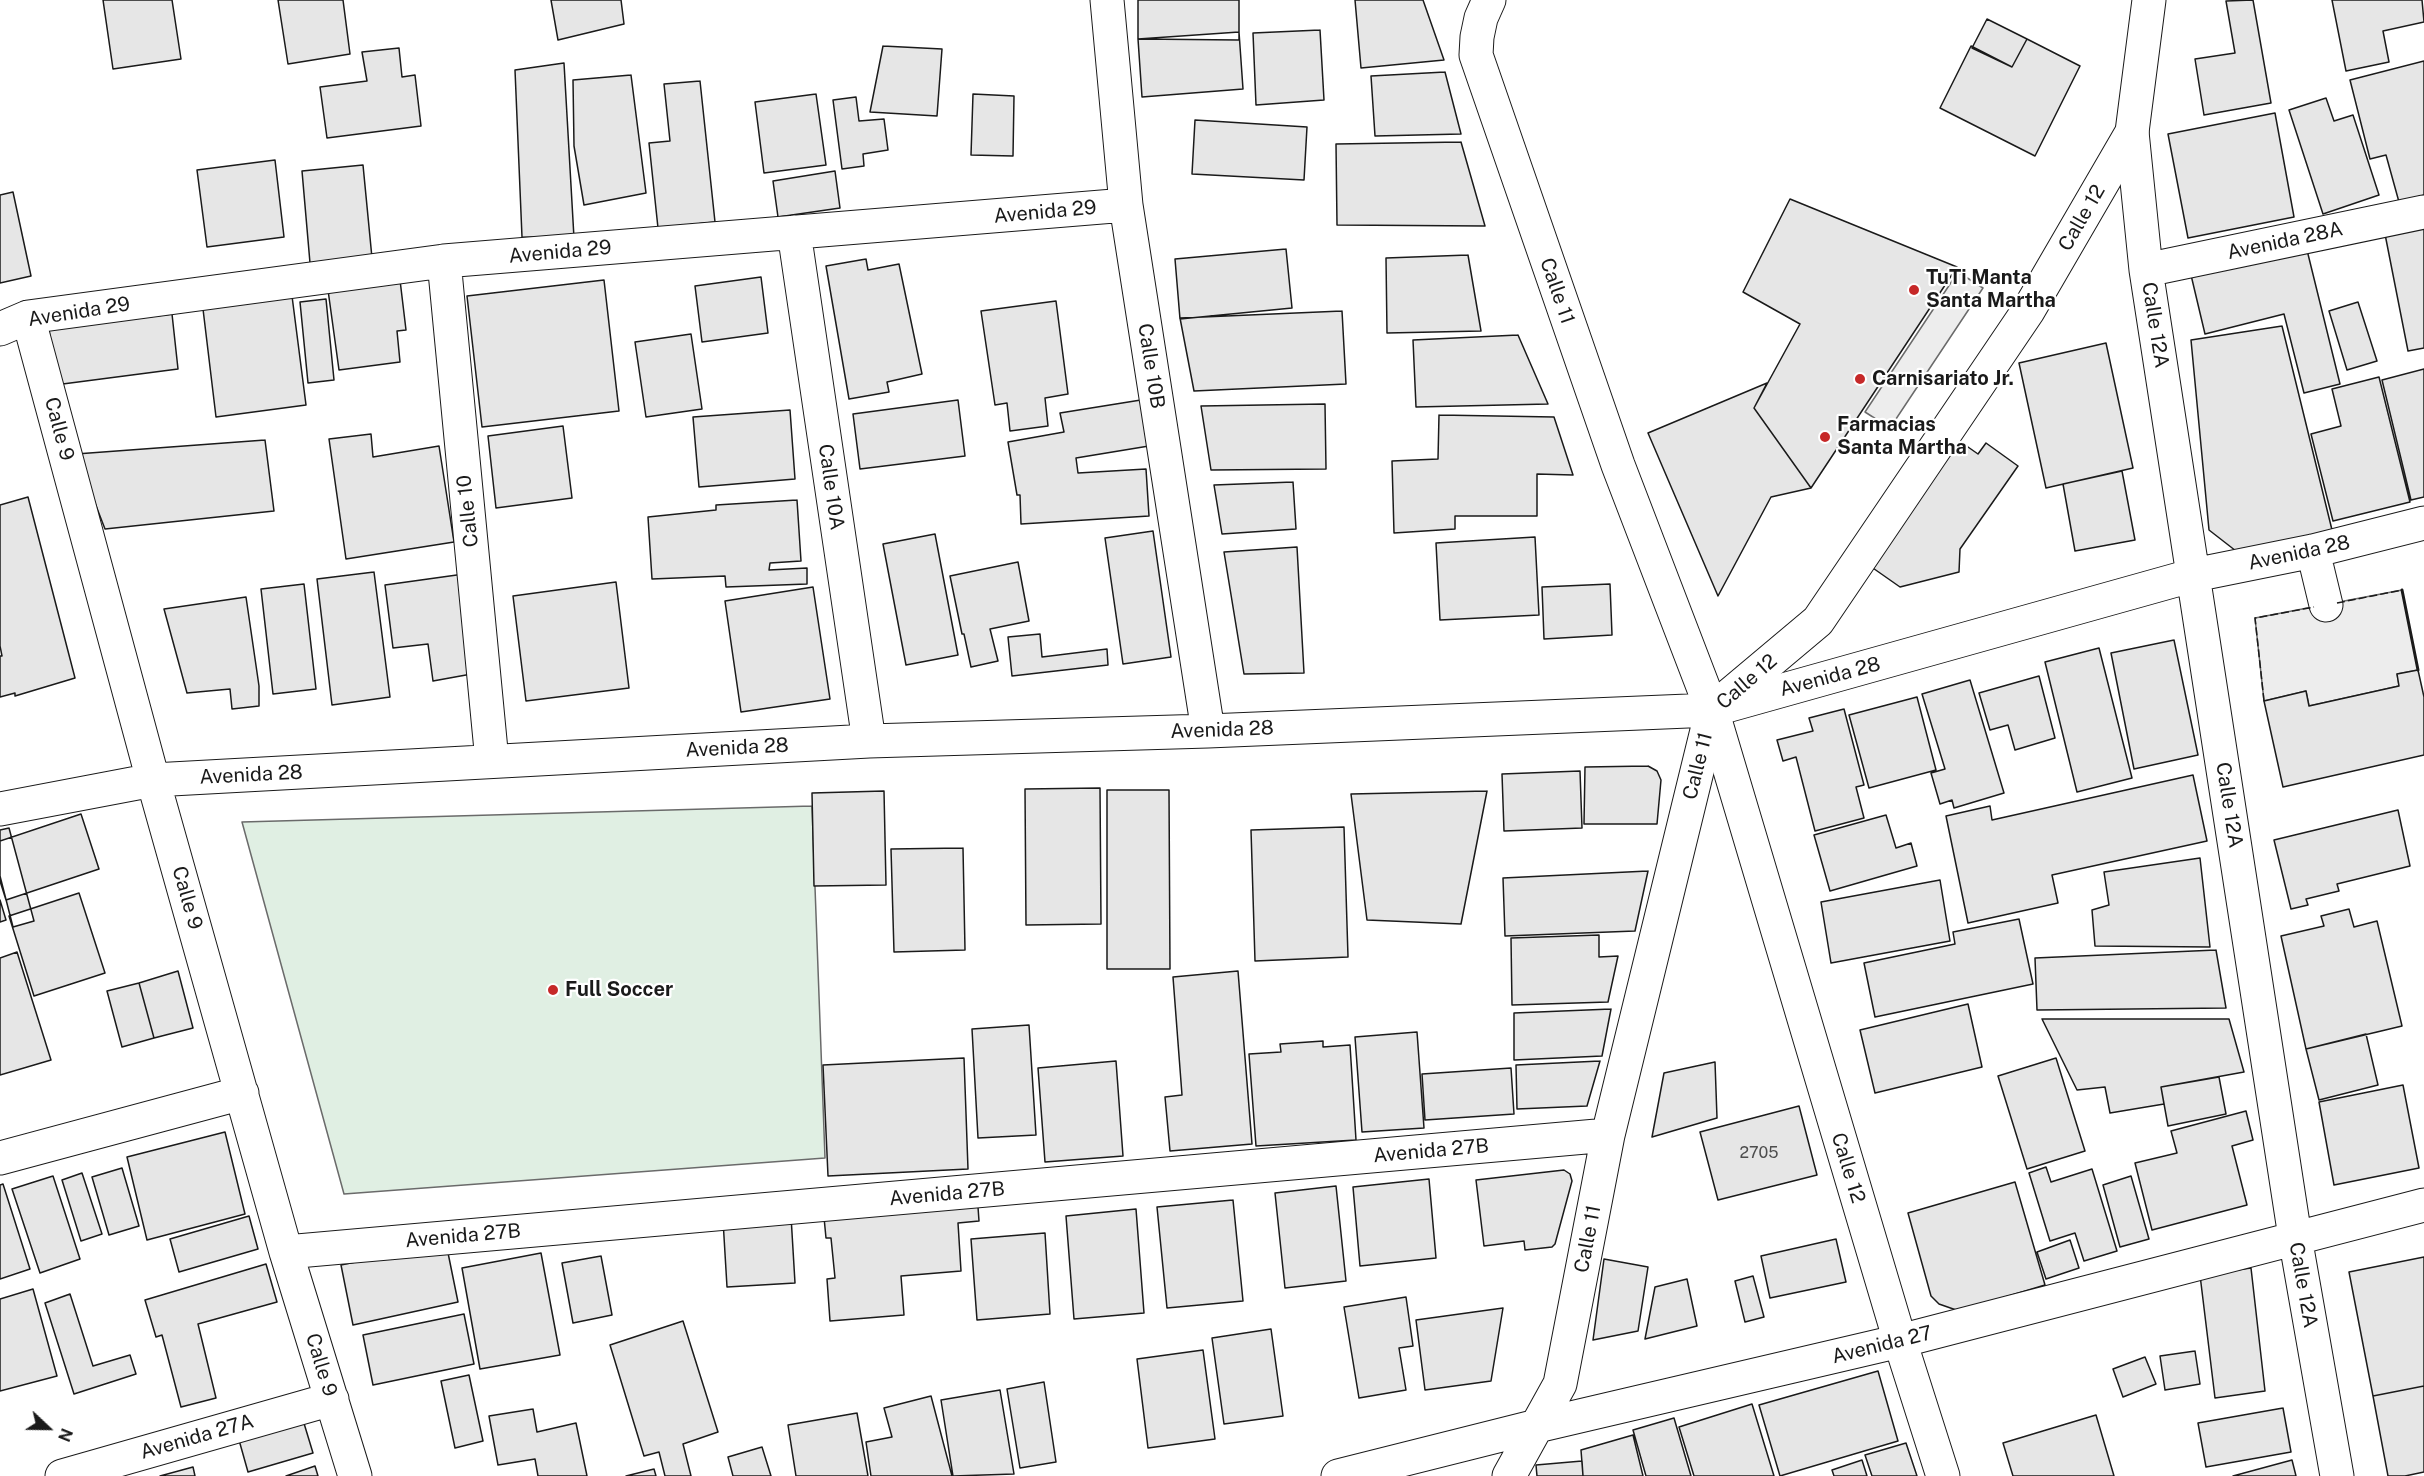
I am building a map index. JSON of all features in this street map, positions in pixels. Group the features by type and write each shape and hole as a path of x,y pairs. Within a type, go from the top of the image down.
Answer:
{"street":[{"name":"Calle 10B","path":"1107,0 1126,205 1208,731"},
{"name":"Calle 11","path":"1489,0 1481,18 1476,55 1618,465 1712,710 1608,1136 1560,1384 1509,1476"},
{"name":"Calle 12","path":"1943,1476 1900,1341 1712,710 1818,621 2028,311 2132,132 2149,0"},
{"name":"Calle 12A","path":"2132,132 2146,270 2295,1237 2337,1476"},
{"name":"Avenida 29","path":"14,323 444,261 1126,205"},
{"name":"Avenida 28A","path":"2146,270 2424,212"},
{"name":"Calle 10A","path":"794,232 869,741"},
{"name":"Calle 10","path":"444,261 492,762"},
{"name":"Calle 9","path":"14,323 153,780 286,1252 356,1476"},
{"name":"Avenida 28","path":"0,809 153,780 869,741 1208,731 1712,710 2194,575 2313,551 2424,523"},
{"path":"2313,551 2326,605"},
{"path":"0,1158 242,1093"},
{"name":"Avenida 27B","path":"286,1252 1608,1136"},
{"name":"Avenida 27","path":"1338,1476 1537,1426 1900,1341 2424,1205"},
{"name":"Avenida 27A","path":"62,1476 332,1399"}],"green space":[{"name":"Full Soccer","path":"812,806 825,1158 344,1194 242,822"}],"shaded area":[{"path":"1958,272 1983,288 1890,428 1865,412"},
{"path":"2402,590 2418,670 2397,674 2399,686 2309,706 2306,691 2264,701 2255,618"}],"building":[{"path":"103,0 172,0 181,59 113,69"},
{"path":"278,0 343,0 350,54 288,64"},
{"path":"551,0 621,0 624,24 558,40"},
{"path":"1138,0 1239,0 1239,40 1138,39"},
{"path":"1355,0 1423,0 1444,60 1361,68"},
{"path":"2253,0 2271,103 2204,115 2195,59 2235,53 2226,1"},
{"path":"2332,0 2422,0 2424,22 2383,31 2389,62 2346,71"},
{"path":"1987,19 2027,39 2012,67 1972,48"},
{"path":"1320,30 1324,100 1256,105 1253,33"},
{"path":"1239,32 1243,89 1142,97 1138,39"},
{"path":"2027,39 2080,66 2035,156 1940,108 1971,46 2012,67"},
{"path":"883,46 942,49 937,116 870,112"},
{"path":"399,48 402,77 415,75 421,126 327,138 320,87 367,81 362,52"},
{"path":"2424,61 2424,195 2399,202 2386,155 2370,159 2350,80"},
{"path":"564,63 574,238 522,237 515,70"},
{"path":"1445,72 1461,134 1375,136 1371,76"},
{"path":"631,75 646,193 584,205 574,146 573,80"},
{"path":"700,81 715,222 658,228 649,143 670,141 664,84"},
{"path":"816,94 826,165 764,173 755,102"},
{"path":"973,94 1014,96 1013,156 971,155"},
{"path":"856,97 859,121 884,119 888,150 863,154 864,166 842,169 833,100"},
{"path":"2326,98 2334,121 2353,115 2379,195 2323,214 2289,110"},
{"path":"2275,113 2294,217 2188,238 2168,134"},
{"path":"1195,120 1307,127 1304,180 1192,174"},
{"path":"1461,142 1485,226 1337,225 1336,144"},
{"path":"275,160 284,237 207,247 197,170"},
{"path":"363,165 372,258 310,263 302,171"},
{"path":"835,171 840,208 778,217 773,181"},
{"path":"13,192 31,276 0,283 0,195"},
{"path":"1790,199 1957,267 1811,488 1754,408 1800,324 1743,292"},
{"path":"2424,221 2424,348 2408,351 2384,229"},
{"path":"2306,246 2340,384 2304,393 2284,314 2205,334 2191,275"},
{"path":"1286,249 1292,308 1180,319 1175,259"},
{"path":"1468,255 1481,331 1387,333 1386,258"},
{"path":"866,259 868,270 899,264 922,374 887,382 889,392 849,399 826,266"},
{"path":"761,277 768,333 702,342 695,286"},
{"path":"400,280 406,330 397,331 400,362 339,370 328,290"},
{"path":"604,280 619,411 482,427 467,296"},
{"path":"292,296 306,405 216,417 203,309"},
{"path":"326,299 334,380 308,383 300,302"},
{"path":"1056,301 1068,394 1045,398 1048,426 1010,431 1007,403 995,405 981,311"},
{"path":"2358,302 2377,361 2347,370 2329,311"},
{"path":"1342,311 1346,384 1194,391 1180,318"},
{"path":"172,314 178,369 55,385 49,329"},
{"path":"2282,326 2333,534 2236,551 2209,530 2191,340"},
{"path":"691,334 702,409 646,417 635,342"},
{"path":"1518,335 1548,404 1416,407 1413,340"},
{"path":"2106,343 2133,468 2046,488 2019,363"},
{"path":"2424,369 2424,497 2411,500 2382,380"},
{"path":"2379,377 2410,502 2333,521 2311,434 2341,426 2332,389"},
{"path":"1767,383 1754,408 1811,488 1771,497 1718,596 1648,433"},
{"path":"1147,399 1155,445 1076,458 1078,473 1146,469 1149,516 1021,524 1020,495 1017,495 1008,442 1064,432 1060,413"},
{"path":"958,400 965,456 860,469 853,414"},
{"path":"1325,404 1326,469 1211,470 1201,406"},
{"path":"790,410 795,479 699,487 693,417"},
{"path":"1439,415 1554,417 1573,475 1537,474 1537,516 1455,516 1455,529 1394,533 1392,461 1438,459"},
{"path":"563,426 572,498 496,508 488,436"},
{"path":"371,434 373,457 439,446 454,542 346,559 329,439"},
{"path":"265,440 274,511 105,529 76,454"},
{"path":"1958,440 1978,454 1986,443 2018,466 1960,549 1959,572 1900,587 1870,566"},
{"path":"2122,471 2135,540 2075,551 2063,484"},
{"path":"1293,482 1296,529 1222,534 1214,485"},
{"path":"28,497 75,678 15,696 15,693 0,697 0,656 2,656 0,646 0,505"},
{"path":"797,500 801,561 770,563 769,570 807,568 807,584 726,587 725,576 652,579 648,517 716,510 716,505"},
{"path":"1153,531 1171,657 1123,664 1105,538"},
{"path":"935,534 958,655 906,665 883,544"},
{"path":"1535,537 1539,615 1440,620 1436,543"},
{"path":"1297,547 1304,673 1244,674 1224,552"},
{"path":"1018,562 1029,621 990,629 998,661 971,667 950,576"},
{"path":"374,572 390,697 332,705 317,579"},
{"path":"464,574 477,673 433,681 428,644 393,648 385,585"},
{"path":"616,582 629,688 526,701 513,596"},
{"path":"304,584 316,689 273,694 261,589"},
{"path":"1610,584 1612,635 1544,639 1542,587"},
{"path":"813,587 830,699 741,712 725,601"},
{"path":"246,597 259,686 259,706 232,709 230,689 187,693 164,609"},
{"path":"1040,634 1042,657 1107,649 1108,665 1012,676 1008,637"},
{"path":"2174,640 2198,755 2134,769 2111,653"},
{"path":"2099,648 2132,778 2077,792 2045,662"},
{"path":"2418,670 2424,697 2424,755 2283,787 2264,701 2306,691 2309,706 2399,686 2397,674"},
{"path":"2039,676 2055,738 2015,750 2008,725 1990,730 1979,693"},
{"path":"1970,680 2004,793 1954,808 1952,800 1940,804 1931,773 1945,769 1922,694"},
{"path":"1917,697 1936,770 1869,788 1849,715"},
{"path":"1844,709 1864,785 1856,787 1864,818 1815,831 1796,757 1783,761 1777,740 1813,731 1809,718"},
{"path":"1648,766 1657,771 1661,780 1657,824 1584,824 1585,767"},
{"path":"1580,771 1582,828 1504,831 1502,774"},
{"path":"2193,775 2207,841 2052,875 2058,903 1968,923 1946,816 1990,806 1992,820"},
{"path":"1100,788 1101,924 1026,925 1025,789"},
{"path":"1107,790 1169,790 1170,969 1107,969"},
{"path":"884,791 886,885 814,886 812,793"},
{"path":"1487,791 1461,924 1367,920 1351,794"},
{"path":"2398,810 2410,866 2337,884 2339,891 2306,899 2308,905 2291,909 2274,840"},
{"path":"81,814 99,869 6,900 0,881 0,841"},
{"path":"1886,815 1896,848 1911,843 1917,866 1830,891 1814,835"},
{"path":"1344,827 1348,957 1255,961 1251,830"},
{"path":"9,828 34,921 13,927 0,876 0,830"},
{"path":"963,848 965,950 894,952 891,849"},
{"path":"2200,858 2210,947 2095,946 2092,910 2109,905 2104,872"},
{"path":"1648,871 1635,931 1505,936 1503,878"},
{"path":"1940,880 1950,941 1831,963 1821,902"},
{"path":"79,893 105,973 34,996 9,916"},
{"path":"0,900 6,920 0,922"},
{"path":"2349,909 2354,927 2377,921 2402,1026 2306,1049 2281,936 2324,926 2321,916"},
{"path":"2019,919 2033,984 1875,1017 1864,963 1955,944 1953,932"},
{"path":"1599,935 1599,957 1618,956 1608,1002 1512,1005 1511,938"},
{"path":"2216,950 2226,1008 2037,1010 2035,958"},
{"path":"17,952 51,1060 0,1075 0,958"},
{"path":"178,971 193,1028 154,1038 139,983"},
{"path":"1238,971 1252,1144 1170,1151 1165,1097 1182,1095 1173,977"},
{"path":"139,983 154,1038 122,1047 107,991"},
{"path":"1968,1004 1982,1067 1875,1093 1860,1030"},
{"path":"1611,1009 1602,1056 1514,1060 1514,1013"},
{"path":"2042,1019 2229,1019 2244,1072 2161,1087 2164,1104 2110,1113 2105,1087 2077,1090"},
{"path":"1029,1025 1036,1135 978,1138 972,1029"},
{"path":"1417,1032 1424,1128 1362,1132 1355,1037"},
{"path":"2366,1034 2378,1085 2319,1100 2306,1049"},
{"path":"1323,1041 1323,1047 1350,1045 1356,1140 1256,1146 1249,1054 1281,1052 1280,1044"},
{"path":"964,1058 968,1169 828,1176 823,1065"},
{"path":"2056,1058 2085,1151 2027,1169 1998,1076"},
{"path":"1116,1061 1123,1156 1045,1162 1038,1068"},
{"path":"1600,1061 1587,1106 1517,1109 1516,1065"},
{"path":"1715,1062 1717,1118 1652,1137 1664,1073"},
{"path":"1511,1068 1514,1114 1425,1120 1422,1074"},
{"path":"2219,1077 2226,1114 2168,1126 2161,1087"},
{"path":"2403,1085 2419,1168 2334,1185 2319,1102"},
{"path":"1799,1106 1817,1175 1718,1200 1700,1132"},
{"path":"2246,1111 2253,1140 2232,1146 2247,1205 2152,1230 2135,1163 2177,1153 2171,1131"},
{"path":"225,1132 245,1214 147,1240 127,1157"},
{"path":"2046,1167 2051,1182 2092,1169 2117,1251 2084,1261 2075,1233 2050,1241 2029,1173"},
{"path":"122,1168 139,1226 109,1235 92,1177"},
{"path":"1564,1170 1570,1174 1572,1181 1555,1244 1552,1247 1525,1250 1524,1241 1484,1246 1476,1180"},
{"path":"82,1173 102,1234 81,1241 62,1180"},
{"path":"53,1176 80,1259 40,1273 12,1189"},
{"path":"2131,1176 2149,1239 2120,1247 2103,1185"},
{"path":"1429,1179 1436,1258 1360,1266 1353,1187"},
{"path":"2015,1182 2045,1285 1959,1311 1939,1304 1931,1296 1908,1213"},
{"path":"3,1184 30,1269 0,1279 0,1185"},
{"path":"1336,1186 1346,1281 1285,1288 1275,1193"},
{"path":"977,1193 979,1221 958,1223 961,1271 901,1276 904,1315 830,1321 827,1279 835,1278 831,1238 826,1238 823,1207"},
{"path":"1233,1200 1243,1301 1167,1308 1157,1207"},
{"path":"1136,1209 1144,1313 1074,1319 1066,1216"},
{"path":"249,1216 258,1249 179,1272 170,1239"},
{"path":"791,1216 795,1283 727,1287 723,1220"},
{"path":"1045,1233 1050,1314 977,1320 971,1239"},
{"path":"1836,1239 1846,1282 1770,1298 1761,1256"},
{"path":"2070,1240 2079,1268 2046,1279 2037,1252"},
{"path":"446,1243 458,1302 353,1325 341,1265"},
{"path":"541,1253 560,1355 480,1369 462,1268"},
{"path":"601,1256 612,1315 573,1323 562,1263"},
{"path":"2424,1257 2424,1386 2373,1396 2349,1272"},
{"path":"1604,1259 1648,1267 1638,1331 1593,1340"},
{"path":"266,1264 277,1302 198,1324 216,1398 181,1407 162,1335 156,1337 145,1300"},
{"path":"2251,1268 2265,1391 2215,1398 2200,1275"},
{"path":"1753,1276 1764,1317 1745,1322 1735,1281"},
{"path":"1687,1279 1697,1326 1645,1339 1655,1287"},
{"path":"33,1289 57,1376 0,1391 0,1299"},
{"path":"70,1294 93,1366 130,1355 136,1374 74,1394 45,1303"},
{"path":"1406,1297 1413,1346 1399,1348 1406,1390 1359,1398 1344,1307"},
{"path":"1503,1308 1491,1381 1425,1390 1416,1320"},
{"path":"464,1314 474,1364 373,1385 363,1335"},
{"path":"683,1321 718,1432 683,1444 691,1476 665,1476 659,1452 644,1456 610,1345"},
{"path":"1271,1329 1283,1416 1224,1424 1212,1338"},
{"path":"1203,1350 1215,1439 1148,1448 1137,1359"},
{"path":"2195,1351 2200,1384 2165,1390 2160,1356"},
{"path":"2145,1357 2156,1384 2123,1397 2113,1369"},
{"path":"1878,1371 1898,1441 1780,1476 1759,1405"},
{"path":"469,1375 483,1441 455,1448 441,1381"},
{"path":"1044,1382 1056,1462 1020,1468 1007,1389"},
{"path":"2424,1386 2424,1472 2405,1476 2388,1476 2373,1396"},
{"path":"1000,1390 1014,1474 953,1476 941,1400"},
{"path":"931,1396 952,1476 871,1476 866,1442 892,1437 884,1408"},
{"path":"1752,1404 1774,1476 1694,1476 1679,1427"},
{"path":"2283,1408 2291,1452 2206,1467 2198,1423"},
{"path":"533,1409 537,1432 576,1423 587,1476 538,1476 535,1459 498,1465 489,1416"},
{"path":"857,1413 868,1476 796,1476 788,1425"},
{"path":"2096,1415 2114,1476 2013,1476 2003,1443"},
{"path":"1674,1418 1691,1476 1646,1476 1633,1430"},
{"path":"303,1420 313,1453 248,1472 239,1440"},
{"path":"1633,1435 1643,1476 1583,1476 1581,1450"},
{"path":"1906,1443 1917,1476 1872,1476 1865,1455"},
{"path":"762,1447 771,1476 733,1476 728,1457"},
{"path":"1862,1460 1867,1476 1834,1476 1832,1470"},
{"path":"2292,1460 2296,1476 2233,1476"},
{"path":"1582,1461 1583,1476 1537,1476 1536,1465"},
{"path":"315,1466 318,1476 286,1476"},
{"path":"193,1467 195,1476 160,1476"},
{"path":"654,1469 656,1476 626,1476"}],"fence":[{"path":"2337,603 2402,590"},
{"path":"2264,701 2255,618 2314,607"}],"wall":[{"path":"2402,590 2418,670"}],"place":[{"name":"TuTi Manta Santa Martha","path":"1914,290"},
{"name":"Carnisariato Jr.","path":"1860,379"},
{"name":"Farmacias Santa Martha","path":"1825,437"},
{"name":"Full Soccer","path":"553,990"}]}
